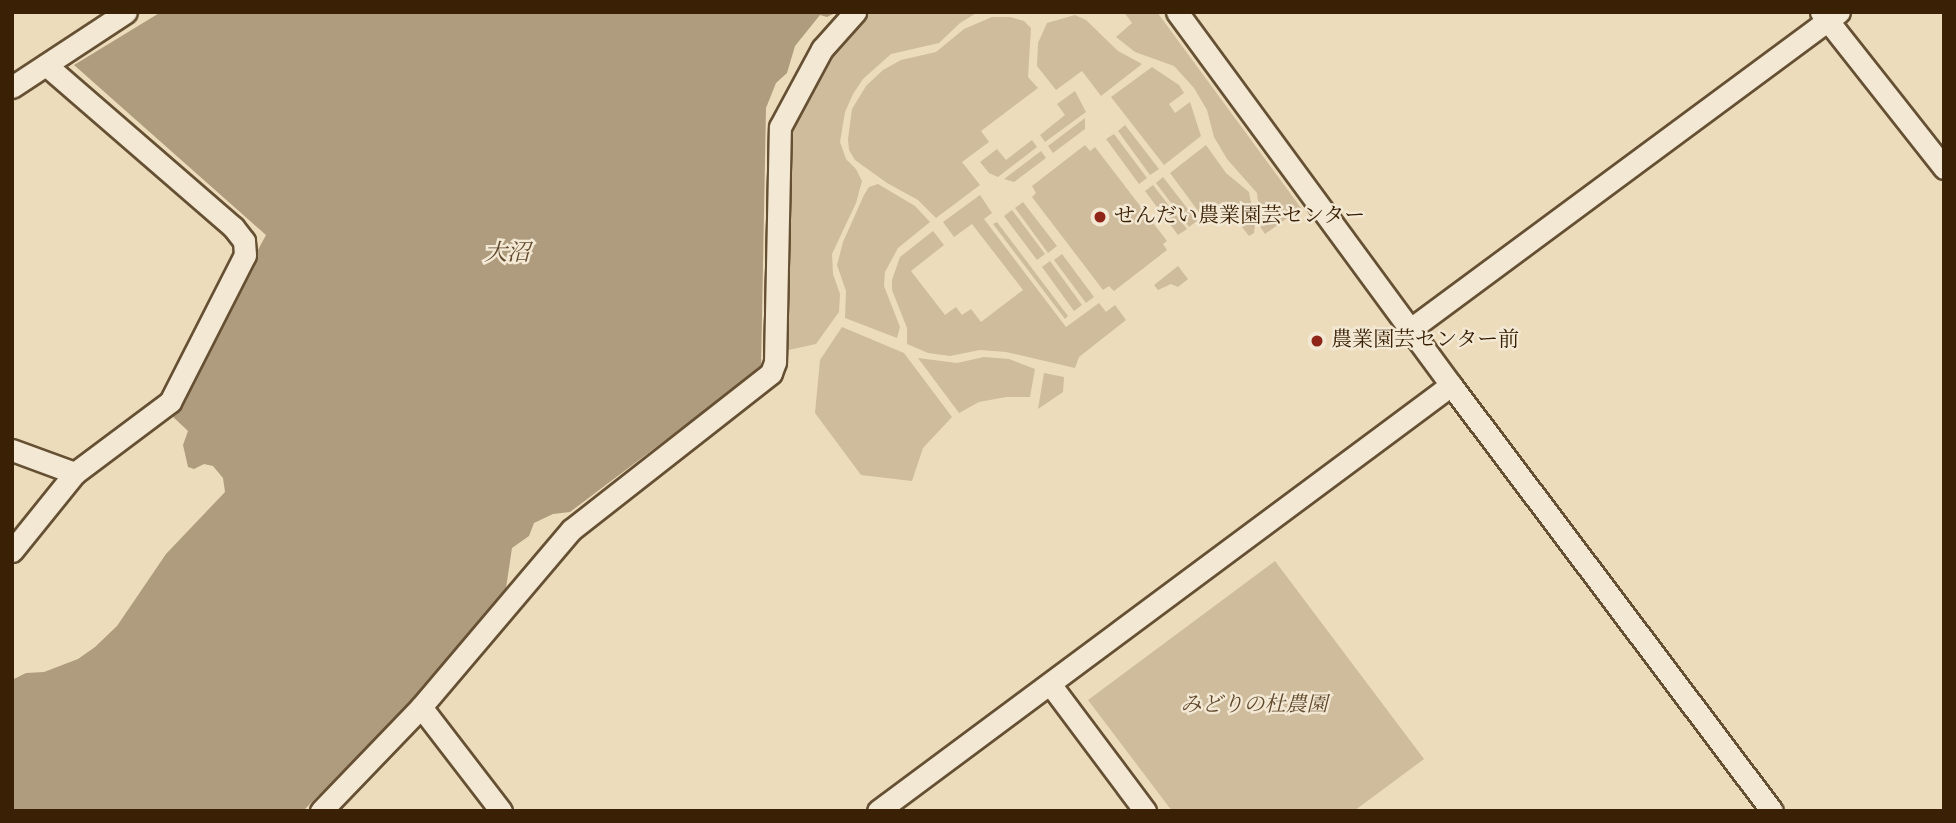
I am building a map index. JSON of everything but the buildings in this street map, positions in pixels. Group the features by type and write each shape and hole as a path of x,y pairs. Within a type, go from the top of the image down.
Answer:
{"street":[{"path":"12,87 126,12"},
{"path":"321,811 421,707 570,530 771,373 775,362 780,127 822,49 855,12"},
{"path":"1177,12 1412,328 1451,386 1772,811"},
{"path":"1412,328 1829,15 1944,168"},
{"path":"12,551 75,473 170,402 244,256 244,241 233,227 46,65"},
{"path":"878,811 1451,386"},
{"path":"12,450 75,473"},
{"path":"1051,684 1145,811"},
{"path":"421,707 501,811"}],"green space":[{"path":"865,12 978,12 960,23 939,43 891,54 863,79 853,94 845,112 840,142 846,159 856,169 862,181 856,203 832,254 833,274 840,294 839,312 816,344 784,351 784,138 826,52"},
{"path":"1124,12 1157,12 1301,208 1265,234 1261,228 1257,193 1227,159 1214,137 1207,110 1194,88 1174,66 1135,52 1116,37 1132,23"},
{"path":"1075,15 1086,20 1118,51 1142,64 1101,96 1082,71 1056,90 1037,66 1038,43 1047,23"},
{"path":"992,17 1010,17 1024,21 1031,28 1028,77 1038,88 981,131 989,142 962,162 980,185 936,218 918,200 887,183 855,160 849,150 848,139 852,109 866,86 883,70 901,60 936,52 964,29"},
{"path":"1152,67 1179,85 1184,93 1169,104 1175,113 1190,102 1201,136 1164,165 1111,97"},
{"path":"1075,91 1086,112 1045,142 1040,135 1065,115 1057,104"},
{"path":"1085,118 1085,129 1053,153 1048,146"},
{"path":"1125,125 1159,169 1150,175 1118,131"},
{"path":"1114,134 1147,178 1139,184 1106,139"},
{"path":"1032,140 1037,147 998,177 989,173 980,162 997,149 1006,160"},
{"path":"1085,145 1090,151 1095,147 1167,241 1163,244 1167,250 1114,291 1109,286 1103,290 1032,197 1036,193 1032,186"},
{"path":"1206,145 1226,173 1249,192 1255,224 1254,233 1249,236 1228,209 1207,223 1170,173"},
{"path":"1041,151 1046,158 1014,182 1004,179"},
{"path":"1163,177 1197,221 1189,227 1156,183"},
{"path":"878,184 915,206 930,222 898,248 885,272 884,286 900,327 897,338 845,318 846,291 837,265 843,242 864,195 869,187"},
{"path":"1153,185 1187,229 1178,235 1145,191"},
{"path":"980,195 992,213 984,219 1066,327 1099,303 1106,312 1115,305 1126,320 1079,357 1075,368 1006,352 980,350 950,356 928,353 907,344 907,328 892,290 892,280 900,257 933,231 944,245 911,271 945,315 956,307 962,315 971,309 981,322 1023,290 972,224 954,237 943,222"},
{"path":"1023,202 1057,246 1048,253 1015,208"},
{"path":"1012,210 1045,254 1037,260 1004,216"},
{"path":"997,222 1068,316 1065,319 993,224"},
{"path":"1062,254 1094,297 1086,303 1054,260"},
{"path":"1050,261 1082,305 1074,311 1042,267"},
{"path":"1178,266 1188,279 1178,287 1171,284 1158,290 1154,285"},
{"path":"842,327 904,353 952,417 923,448 912,481 861,475 815,413 820,360"},
{"path":"984,357 1009,359 1035,369 1030,397 1006,397 979,402 959,413 918,358 957,363"},
{"path":"1044,373 1064,377 1063,392 1038,409"},
{"name":"みどりの杜農園","path":"1275,561 1424,759 1354,811 1172,811 1088,700"}],"water":[{"name":"大沼","path":"161,12 837,12 827,17 820,15 795,46 787,73 776,83 766,108 761,368 570,512 553,514 534,523 529,536 512,548 506,588 419,694 303,811 12,811 12,680 26,673 44,672 78,659 95,647 117,626 166,554 225,492 223,478 213,466 204,464 194,469 188,467 183,445 188,431 170,414 266,235 74,65"}],"place":[{"name":"せんだい農業園芸センター","path":"1100,217"},
{"name":"農業園芸センター前","path":"1317,341"}]}
